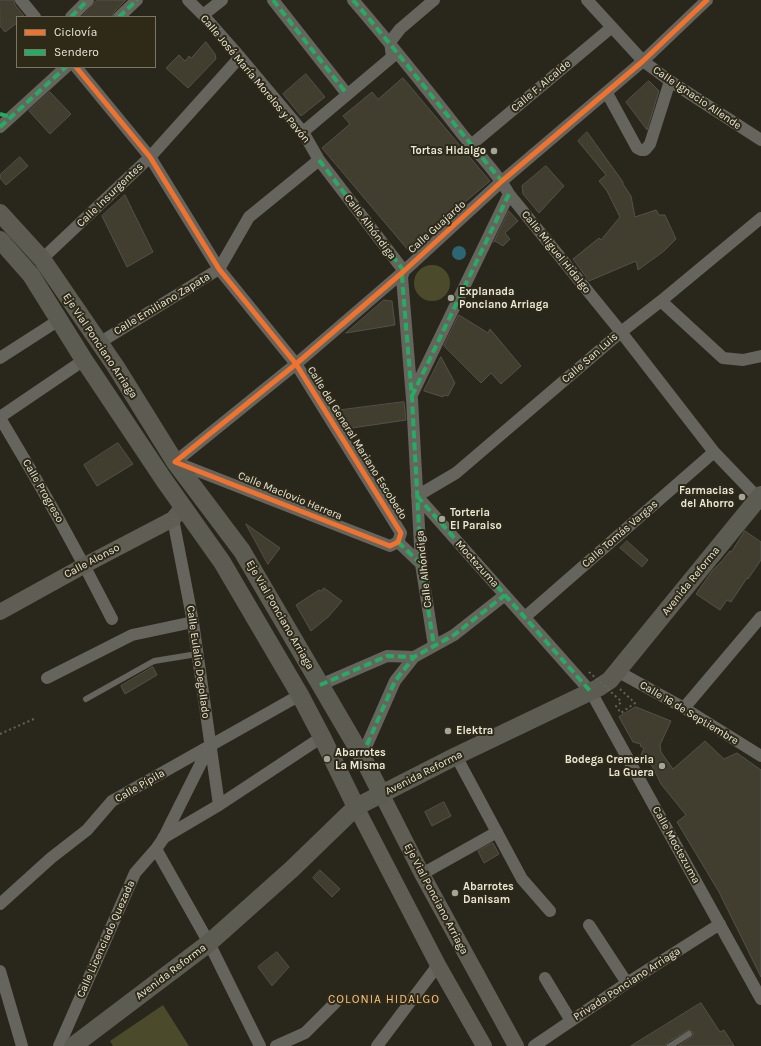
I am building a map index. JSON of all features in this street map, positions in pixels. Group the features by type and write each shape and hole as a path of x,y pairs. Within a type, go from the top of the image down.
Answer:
{"main road":[{"name":"Eje Vial Ponciano Arriaga","path":"2,220 42,259 99,343 175,462 242,551 362,756 422,874 516,1046"},
{"name":"Eje Vial Ponciano Arriaga","path":"0,240 31,275 178,513 222,562 300,695 438,965 484,1046"},
{"name":"Avenida Reforma","path":"73,1046 209,943 292,869 356,807 456,756 591,692 613,676 760,498"},
{"name":"Calle Alonso","path":"0,612 178,513"}],"street":[{"path":"21,0 34,16"},
{"path":"72,16 88,0"},
{"path":"120,16 137,0"},
{"name":"Calle José María Morelos y Pavón","path":"188,0 240,57 303,132 319,160"},
{"path":"203,15 222,0"},
{"path":"273,0 347,94"},
{"name":"Calle Miguel Hidalgo","path":"353,0 390,42 471,145 502,181 509,194 621,332 714,452 760,498"},
{"path":"303,132 392,57 390,42 400,29 434,0"},
{"name":"Calle Ignacio Allende","path":"587,0 643,61 670,81 761,140"},
{"name":"Calle Guajardo","path":"175,462 296,364 404,271 502,181 643,61 707,0"},
{"name":"Calle F. Alcalde","path":"471,145 612,27"},
{"name":"Calle Insurgentes","path":"42,259 150,157 240,57"},
{"path":"0,127 5,115 65,68"},
{"name":"Calle del General Mariano Escobedo","path":"77,68 150,157 219,269 296,364 401,533 398,542"},
{"path":"607,93 637,148 645,150 650,144 670,81"},
{"name":"Calle Emiliano Zapata","path":"99,343 219,269 249,217 319,160"},
{"name":"Calle Alhóndiga","path":"319,160 404,271 402,277 412,396 421,564 434,646"},
{"name":"Calle Alhóndiga","path":"412,396 509,194"},
{"name":"Calle San Luis","path":"417,496 456,472 621,332 661,301 761,218"},
{"path":"661,301 723,358 743,360 761,356"},
{"path":"0,358 59,320"},
{"path":"0,417 84,360"},
{"name":"Calle Progreso","path":"0,417 85,565 112,619"},
{"name":"Calle Tomás Vargas","path":"525,617 714,452"},
{"name":"Calle Maclovio Herrera","path":"175,462 390,546 398,542"},
{"name":"Moctezuma","path":"417,496 506,595"},
{"name":"Calle Eulalio Degollado","path":"178,513 218,805"},
{"path":"398,542 421,564"},
{"path":"362,756 395,681 414,657 454,636 506,595 591,692"},
{"path":"684,708 761,617"},
{"path":"47,678 132,635 193,622"},
{"path":"320,685 387,656 414,657"},
{"name":"Calle 16 de Septiembre","path":"613,676 684,708 761,756"},
{"name":"Calle Moctezuma","path":"591,692 761,999"},
{"name":"Calle Pípila","path":"0,904 51,858 87,830 112,801 300,695"},
{"name":"Calle Licenciado Quezada","path":"159,844 322,737"},
{"name":"Calle Licenciado Quezada","path":"59,1046 135,873 159,844 210,745"},
{"path":"456,756 522,879 550,911"},
{"path":"422,874 497,832"},
{"path":"159,844 260,1046"},
{"name":"Privada Ponciano Arriaga","path":"534,1046 627,983 720,924"},
{"path":"589,925 627,983"},
{"path":"377,1046 438,965"},
{"path":"0,971 22,1046"},
{"path":"545,978 571,1021"},
{"path":"276,1046 305,1033 336,1002"}],"lane":[{"path":"86,699 154,661 197,654"},
{"path":"670,1046 689,1034"}],"path":[{"path":"589,672 622,702 616,706 621,713 635,704 613,676"},
{"path":"0,734 36,718"}],"shaded area":[{"path":"436,265 445,270 449,276 449,290 445,296 436,301 428,301 419,296 415,290 414,279 419,270 425,266"},
{"path":"163,1005 189,1046 113,1046 110,1041"}],"water":[{"path":"456,246 462,246 466,250 466,256 462,260 456,260 452,256 452,250"}],"building":[{"path":"0,0 14,0 15,5 24,16 16,16 16,24 5,32 0,26"},
{"path":"97,0 126,0 114,12 112,16 83,16"},
{"path":"206,42 215,54 216,59 188,88 166,68 179,55 185,61 189,56 191,58"},
{"path":"306,74 325,97 301,116 283,94"},
{"path":"403,78 490,181 408,250 322,148 350,124 343,116 372,92 378,99"},
{"path":"649,81 659,91 647,130 626,102"},
{"path":"50,92 71,114 50,134 29,111"},
{"path":"587,132 623,182 631,196 635,217 656,210 659,215 665,215 676,239 664,251 638,270 636,261 589,281 573,259 599,238 601,240 620,217 607,191 599,181 606,175 578,141"},
{"path":"20,157 28,166 6,185 0,178 0,175"},
{"path":"546,166 564,186 539,213 523,194 522,186"},
{"path":"125,195 153,252 127,267 102,216"},
{"path":"509,211 518,221 505,233 510,239 503,246 495,241 494,242"},
{"path":"384,300 392,301 395,325 346,333"},
{"path":"459,315 488,333 490,329 521,366 501,384 491,373 481,383 444,346"},
{"path":"441,357 455,383 448,396 443,395 443,397 424,391"},
{"path":"404,402 406,420 345,429 334,411"},
{"path":"118,443 133,464 97,486 84,465"},
{"path":"246,524 280,548 268,564"},
{"path":"745,531 761,542 761,560 731,602 727,600 720,610 696,594 712,571 730,551 731,552"},
{"path":"627,541 648,560 642,567 620,548"},
{"path":"324,588 342,601 328,617 311,631 296,605"},
{"path":"153,667 157,675 125,694 121,686"},
{"path":"636,707 671,721 660,745 661,752 673,769 705,741 724,759 737,753 761,770 761,977 719,892 677,822 686,815 661,784 648,758 641,755 644,748 640,746 641,744 633,742 619,717"},
{"path":"444,802 451,816 432,826 425,812"},
{"path":"493,843 499,854 484,863 478,851"},
{"path":"320,870 340,889 332,897 313,878"},
{"path":"277,952 289,967 272,986 258,967"},
{"path":"701,1003 720,1032 724,1030 734,1046 678,1046 693,1036 693,1032 689,1030 668,1042 666,1046 631,1046"}],"marked path":[{"path":"72,16 88,0"},
{"path":"120,16 137,0"},
{"path":"273,0 347,94"},
{"path":"353,0 502,181"},
{"path":"0,127 65,68"},
{"path":"0,114 11,117"},
{"path":"319,160 404,271 402,277 412,399 421,564 434,646"},
{"path":"412,396 509,194"},
{"path":"417,496 591,692"},
{"path":"398,542 421,564"},
{"path":"362,756 395,681 414,657 454,635 505,595"},
{"path":"320,685 387,656 414,657"}],"cycle path":[{"path":"296,364 404,271 502,181 643,61 707,0"},
{"path":"77,68 150,157 219,269 296,364"},
{"path":"296,364 401,533 398,542 390,546 175,462 296,364"}],"place":[{"name":"Tortas Hidalgo","path":"494,151"},
{"name":"Explanada Ponciano Arriaga","path":"451,298"},
{"name":"Farmacias del Ahorro","path":"742,497"},
{"name":"Torteria El Paraiso","path":"442,519"},
{"name":"Elektra","path":"448,731"},
{"name":"Abarrotes La Misma","path":"327,759"},
{"name":"Bodega Cremeria La Guera","path":"662,766"},
{"name":"Abarrotes Danisam","path":"455,893"}],"district":[{"name":"COLONIA HIDALGO","path":"384,1000"}]}
